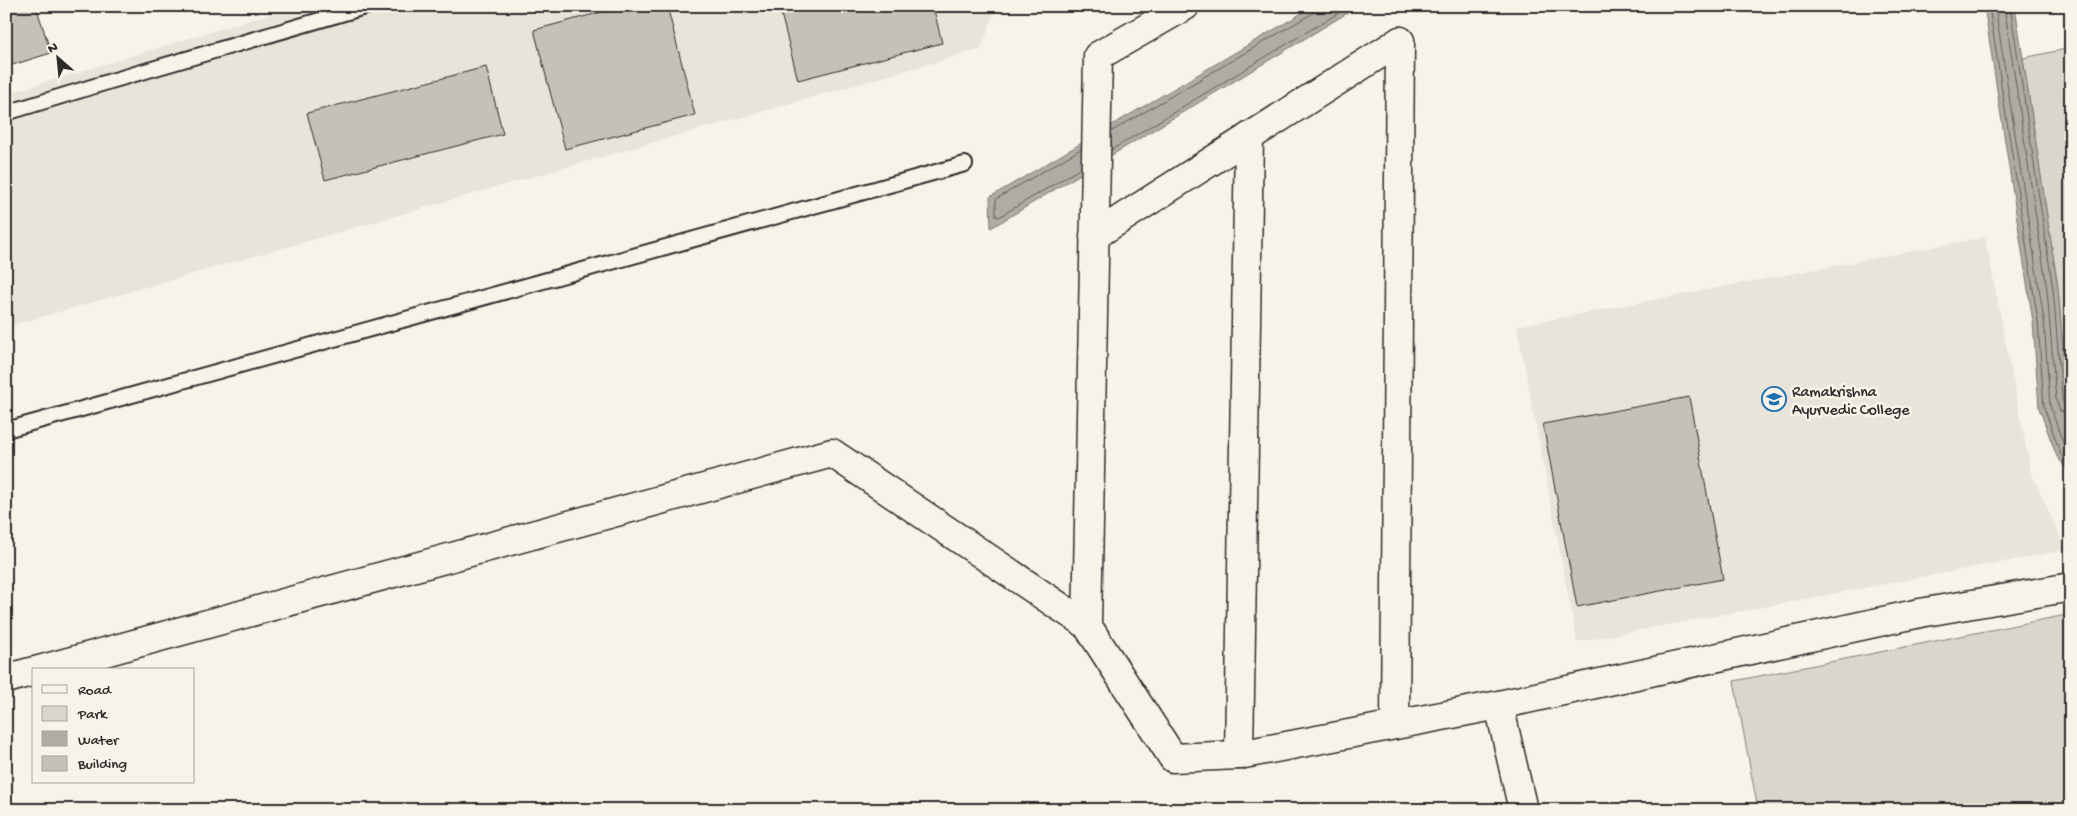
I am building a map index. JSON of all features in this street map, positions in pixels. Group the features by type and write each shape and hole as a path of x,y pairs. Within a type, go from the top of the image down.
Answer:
{"street":[{"path":"1087,626 1098,56 1185,6"},
{"path":"1094,236 1400,41 1395,725"},
{"path":"1239,756 1249,138"},
{"path":"46,668 832,454 1087,626 1173,758 1239,756 1499,705 1920,613 2071,587"},
{"path":"6,679 32,672"},
{"path":"1499,705 1523,810"}],"lane":[{"path":"6,113 368,6"},
{"path":"6,430 965,164"}],"shaded area":[{"path":"296,6 997,6 981,49 6,327 6,94"},
{"name":"Ramakrishna Ayurvedic College","path":"1985,237 2031,472 2066,550 1577,642 1517,326"}],"green space":[{"path":"2071,48 2071,411 2067,399 2058,288 2023,58"},
{"path":"2071,614 2071,810 1758,810 1734,681"}],"water":[{"path":"1314,6 1359,6 991,228 990,197"},
{"path":"1984,6 2015,6 2058,288 2067,399 2071,411 2071,474 2057,457 2039,408 2033,322"}],"building":[{"path":"6,6 36,6 51,53 6,67"},
{"path":"624,6 667,6 695,115 565,149 534,30"},
{"path":"779,6 933,6 942,43 798,80"},
{"path":"486,67 503,134 325,180 307,113"},
{"path":"1689,397 1723,579 1577,607 1543,424"}],"place":[{"name":"Ramakrishna Ayurvedic College","path":"1774,399"}]}
